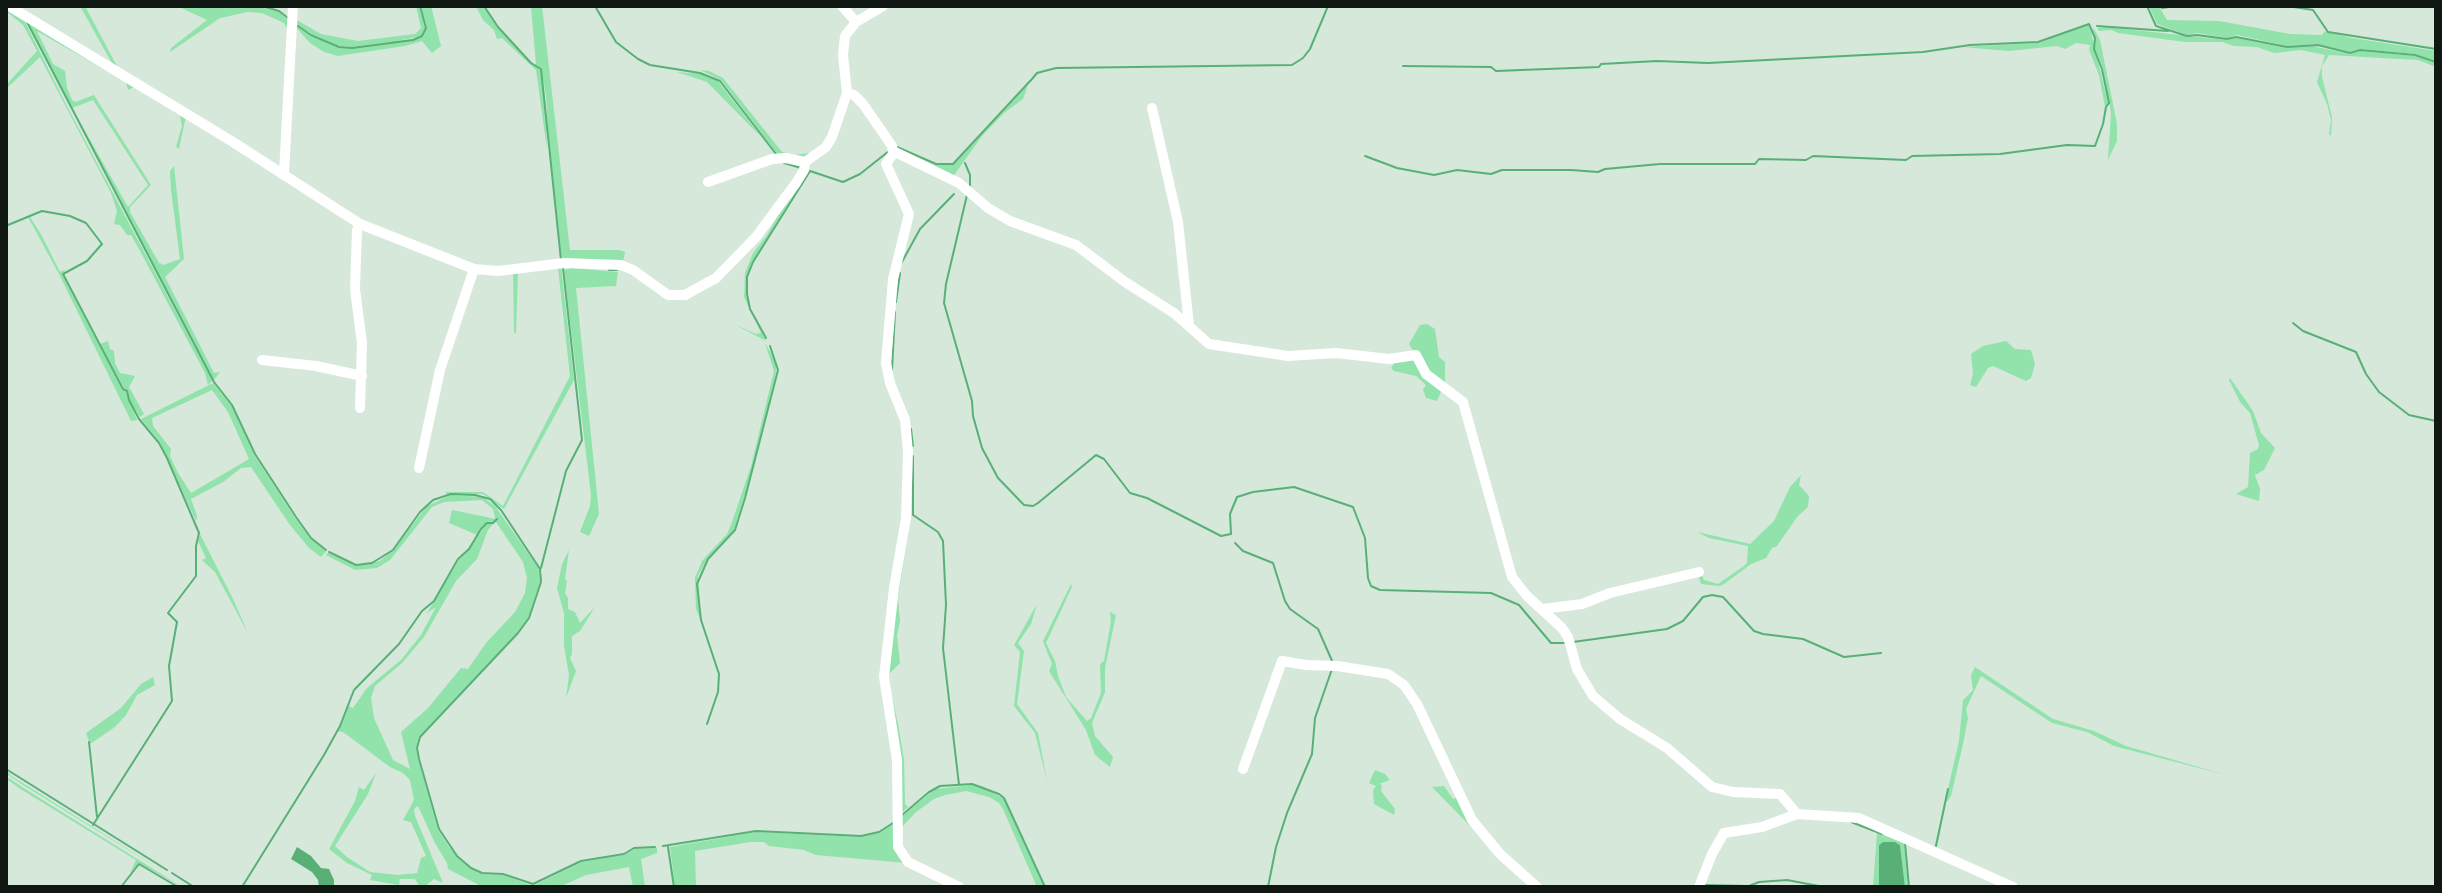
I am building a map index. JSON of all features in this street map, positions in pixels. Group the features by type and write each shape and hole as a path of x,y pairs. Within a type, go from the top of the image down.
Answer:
{"street":[{"path":"9,6 284,173 360,224 474,269 498,271 564,263 621,265 668,295 685,295 716,278 756,237 796,183 805,162"},
{"path":"284,173 293,6"},
{"path":"842,6 856,22"},
{"path":"708,182 772,159 805,162 829,143 847,93 843,42 856,22 883,6"},
{"path":"847,93 863,104 893,151 959,183 988,208 1010,221 1076,245 1189,325 1204,341 1218,347 1288,356 1336,353 1389,359 1416,355 1426,374 1463,402 1512,577 1522,591 1562,628 1584,683 1593,696 1610,712 1667,748 1712,787 1733,792 1780,794 1797,814"},
{"path":"1152,108 1178,222 1189,325"},
{"path":"893,151 886,164 910,220 893,279 886,363 890,383 905,420 908,452 905,526 884,677 897,760 897,836 903,858 959,887"},
{"path":"360,224 357,230 355,289 362,343 360,408"},
{"path":"419,468 440,370 474,269"},
{"path":"262,360 316,366 362,376"},
{"path":"1543,609 1582,604 1610,593 1699,572"},
{"path":"1243,769 1282,661 1388,674 1404,685 1417,704 1472,820 1500,854 1537,887"},
{"path":"1699,887 1724,833 1762,827 1797,814 1859,818 2013,887"}],"shaded area":[{"path":"6,6 26,19 69,110 211,378 208,385 205,373 131,235 127,235 120,225 114,224 117,211 111,193 40,57 6,89 6,85 37,51 23,25 6,11"},
{"path":"80,6 85,6 119,70 114,67"},
{"path":"177,6 260,7 279,12 288,20 287,28 284,23 262,13 248,12 220,18 170,52 207,20"},
{"path":"416,6 419,6 425,28 422,35 412,39 339,46 295,23 295,19 321,34 358,41 415,34 421,28"},
{"path":"421,6 431,6 441,46 432,53 422,41 338,56 310,43 293,24 311,36 339,47 364,47 423,36 427,28"},
{"path":"476,6 483,6 497,27 540,69 545,96 547,149 536,70 502,38 497,39"},
{"path":"531,6 542,6 570,250 619,250 625,252 623,262 562,261 546,96 541,68 536,65"},
{"path":"2149,6 2163,6 2165,8 2160,8 2167,20 2219,21 2290,34 2322,35 2325,31 2436,51 2436,61 2415,54 2360,49 2350,52 2318,44 2287,46 2237,35 2227,38 2197,33 2187,35 2157,24"},
{"path":"27,22 186,116 179,149 176,147 182,126 180,116 134,87 128,90 126,82 37,31 53,64 65,71 72,100 75,102 94,95 151,185 130,207 130,212 163,265 180,259 171,190 170,171 174,166 184,259 165,277 214,373 220,372 214,380","holes":["93,100 148,185 128,207 72,108"]},
{"path":"2089,24 2108,103 2105,107 2090,45 2076,43 2065,49 2057,46 2009,51 1962,47 2039,43"},
{"path":"2093,27 2100,40 2117,124 2117,141 2108,160 2111,113 2103,68 2095,49"},
{"path":"2097,28 2227,40 2236,38 2286,48 2307,45 2350,54 2360,51 2415,56 2436,63 2436,67 2418,60 2329,55 2322,66 2322,77 2332,117 2331,136 2327,104 2317,82 2325,55 2301,50 2274,53 2222,42 2185,42 2112,30 2099,31"},
{"path":"700,70 723,78 782,152 795,155 817,152 807,158 778,155 721,80"},
{"path":"677,72 703,74 718,81 761,137 707,82"},
{"path":"1028,85 1023,99 982,136 952,178 895,148 935,165 953,165"},
{"path":"808,171 753,261 747,277 746,294 750,309 766,341 734,324 756,334 761,333 744,297 745,273 753,253"},
{"path":"28,217 42,236 60,272 66,269 62,274 126,392 137,420 131,421"},
{"path":"561,267 574,380 504,509 483,494 446,494 483,492 503,506 570,376 558,268 518,273 516,334 514,332 513,271"},
{"path":"564,270 618,272 616,286 576,288 599,514 589,536 580,532 591,495"},
{"path":"1427,324 1435,329 1439,357 1445,362 1445,385 1427,374 1409,344 1420,325"},
{"path":"108,341 120,373 135,376 129,387 144,414 140,417 100,344"},
{"path":"2006,341 2015,349 2031,350 2035,364 2031,378 2026,381 1993,366 1988,368 1976,387 1970,385 1973,374 1971,354 1983,346"},
{"path":"765,343 777,364 775,377 754,465 734,530 707,559 698,576 701,621 696,609 695,578 702,561 727,534 751,466 774,371"},
{"path":"1412,356 1443,387 1437,401 1426,398 1423,389 1426,385 1416,376 1391,368 1397,359"},
{"path":"2230,378 2253,411 2261,433 2275,448 2264,470 2255,475 2260,489 2259,501 2236,494 2248,487 2250,453 2259,445 2250,413 2240,402"},
{"path":"213,383 231,405 254,455 295,518 310,538 326,551 321,557 309,548 251,467 241,468 223,482 191,499 196,521 160,442 141,419","holes":["212,390 228,412 249,459 191,493 170,456 171,449 153,426 152,418"]},
{"path":"909,454 912,455 911,516 898,598 900,663 888,679 904,760 905,804 908,807 898,816 898,760 885,677 894,588 907,518"},
{"path":"1801,475 1799,485 1809,496 1808,507 1766,558 1751,564 1720,586 1701,584 1698,574 1701,573 1704,580 1718,584 1744,566 1748,546 1709,538 1697,532 1750,544 1774,521 1790,487"},
{"path":"451,495 482,497 495,506 539,569 540,582 528,618 518,632 419,737 416,748 418,759 438,830 449,847 471,869 481,874 503,875 533,886 582,862 624,855 635,849 657,848 657,853 641,859 645,887 633,887 629,867 586,875 559,887 483,887 448,869 418,806 414,809 415,816 443,883 434,879 420,887 415,879 400,879 399,885 370,880 372,875 347,863 329,849 355,801 359,787 364,790 376,773 368,794 335,846 370,872 398,875 417,873 421,858 426,856 411,822 403,820 414,800 410,780 343,732 337,731 348,706 353,708 367,688 401,660 421,635 436,607 427,613 459,560 487,524 493,524 477,559 456,581 424,637 402,663 375,686 371,698 374,718 393,760 410,769 401,732 428,708 461,668 468,669 486,643 515,612 525,593 527,578 523,562 496,522 493,509 482,500 444,502 432,507 390,560 377,568 355,570 326,555 328,553 356,566 380,561 393,550 427,506"},
{"path":"452,510 496,519 493,523 486,523 477,535 449,523"},
{"path":"200,534 248,633 215,572 202,560 206,558 198,541"},
{"path":"569,550 565,579 568,609 575,612 580,623 595,607 580,631 572,636 570,658 576,671 566,698 569,675 564,646 564,613 557,588 562,564"},
{"path":"1071,584 1046,643 1066,697 1087,721 1101,693 1100,664 1104,661 1110,612 1116,615 1105,668 1105,692 1092,723 1095,736 1113,757 1110,767 1095,755 1086,730 1049,671 1052,664 1043,641"},
{"path":"1037,604 1031,624 1018,643 1024,651 1017,704 1038,733 1047,781 1035,733 1014,706 1020,652 1014,645"},
{"path":"1975,667 2053,719 2094,731 2126,746 2226,775 2114,746 2087,732 2052,723 1981,676 1966,709 1968,718 1963,744 1936,850 1959,741 1963,700 1973,690 1971,675"},
{"path":"153,677 155,685 137,695 115,727 90,744 86,733 121,708 141,684"},
{"path":"6,770 166,873 23,785 7,774"},
{"path":"1375,770 1390,780 1379,784 1395,809 1394,815 1374,804 1373,790 1376,786 1369,783"},
{"path":"9,778 182,887 139,863 130,873 136,860 19,788"},
{"path":"982,786 1004,799 1044,887 1037,887 1003,809 989,797 966,791 945,795 916,812 901,828 898,820 935,789"},
{"path":"1444,786 1453,799 1459,797 1472,828 1432,787"},
{"path":"896,822 907,863 816,855 804,850 769,846 764,842 750,842 695,851 696,887 675,887 670,847 756,832 861,837 879,833"},
{"path":"1877,833 1904,843 1908,887 1905,887 1900,845 1883,842 1879,845 1879,887 1873,887"},
{"path":"1883,842 1900,845 1905,887 1879,887 1879,845"},
{"path":"297,847 311,856 321,868 329,869 334,887 319,887 312,872 291,859"},
{"path":"1938,851 2022,887 2015,887"}],"waterway":[{"path":"262,6 279,11 288,18"},
{"path":"298,26 339,47 413,40 422,36 426,28 420,6"},
{"path":"484,6 498,27 531,63 541,69 561,260"},
{"path":"595,6 616,42 638,59 650,65 700,73 720,81 776,154"},
{"path":"897,147 936,164 953,164 1037,73 1056,68 1292,65 1310,49 1328,6"},
{"path":"2147,6 2156,26 2187,36 2236,37 2287,47 2318,45 2350,53 2360,50 2415,55 2436,62"},
{"path":"2162,8 2177,6"},
{"path":"2287,6 2313,10 2328,32 2436,49"},
{"path":"27,22 214,382 232,405 255,454 296,517 311,538 326,550"},
{"path":"1365,156 1397,168 1434,175 1457,170 1491,174 1502,170 1598,172 1660,164 1755,164 1759,159 1806,160 1813,156 1906,160 1912,156 2000,154 2067,145 2095,146 2109,103 2089,24 2038,42 1970,45 1923,52 1708,63 1657,61 1496,71 1491,67 1403,66"},
{"path":"2097,26 2168,31"},
{"path":"766,338 750,309 747,277 753,262 810,171 843,182 860,174 889,151"},
{"path":"784,163 801,168"},
{"path":"965,163 970,186"},
{"path":"902,262 920,229 954,194"},
{"path":"967,195 944,303 982,448 998,478 1024,505 1038,503 1096,455 1104,459 1130,493 1147,498 1221,536 1231,534 1230,514 1237,497 1294,487 1353,507 1365,538 1371,586 1380,590 1491,593 1519,605 1551,643 1564,643"},
{"path":"8,225 42,211 70,216 86,223 102,244 87,261 63,274 139,419 167,458 199,533 196,576 168,613 177,622 169,666 172,701 93,825"},
{"path":"541,568 566,471 582,440 563,268"},
{"path":"609,270 617,270"},
{"path":"896,302 900,273"},
{"path":"892,370 895,312"},
{"path":"2293,323 2303,331 2356,352 2379,392 2409,415 2436,421"},
{"path":"707,724 718,692 719,674 701,620 697,584 708,559 735,530 745,498 778,370 770,346"},
{"path":"911,429 913,446"},
{"path":"913,456 913,515 938,532 943,541 946,605 943,648 959,785"},
{"path":"329,552 356,565 372,563 393,550 420,512 433,500 451,494 490,499 501,510 540,569 541,582 529,618 518,633 420,737 417,748 419,759 439,829 457,856 471,868 533,884 581,861 624,854 634,848 655,847"},
{"path":"242,887 324,755 354,690 399,644 422,611 434,601 458,559 469,549 481,529 497,519"},
{"path":"1235,543 1243,551 1273,563 1285,601 1290,609 1318,629 1333,663"},
{"path":"1573,642 1667,629 1683,621 1703,597 1712,595 1723,597 1754,631 1803,639 1844,657 1881,653"},
{"path":"1268,887 1287,813 1312,754 1315,718 1332,669"},
{"path":"89,742 97,817"},
{"path":"6,769 167,870"},
{"path":"901,816 940,786 972,784 999,794 1004,798 1045,887"},
{"path":"1936,846 1948,789"},
{"path":"1851,822 1882,834"},
{"path":"663,846 756,831 861,836 879,832 893,823"},
{"path":"1905,843 1909,887"},
{"path":"668,847 674,887"},
{"path":"121,887 139,864 178,887"},
{"path":"172,873 194,887"},
{"path":"1704,885 1749,886 1787,880 1824,887"}]}
